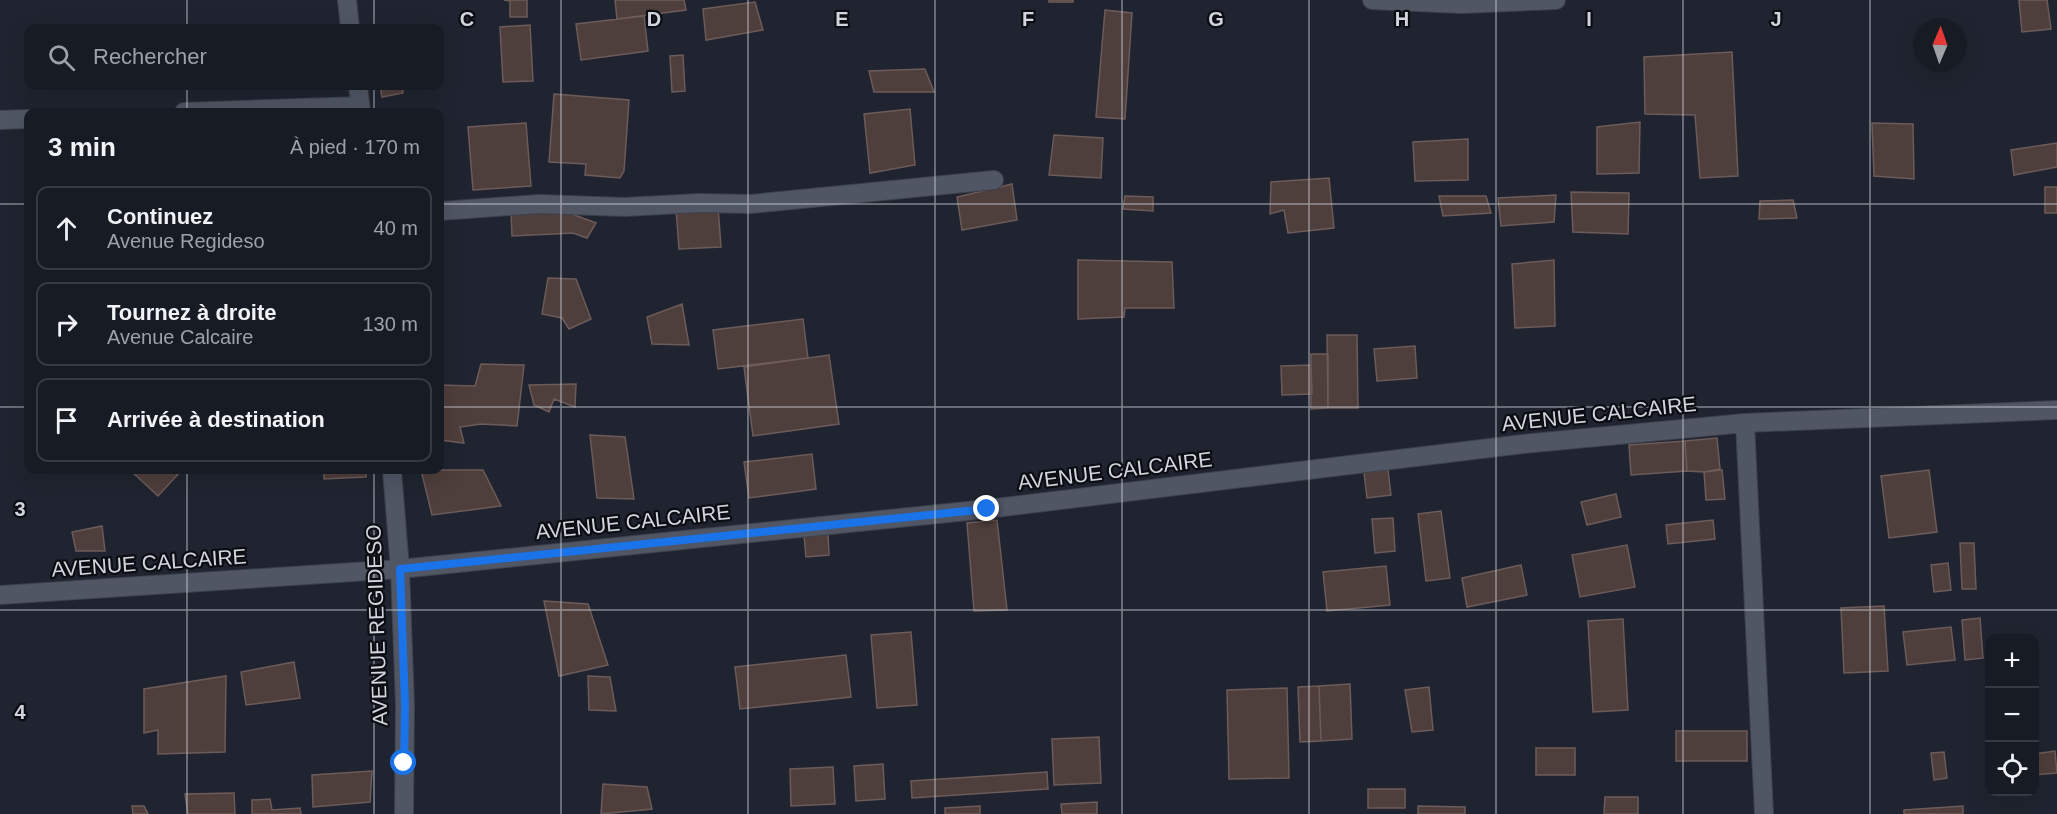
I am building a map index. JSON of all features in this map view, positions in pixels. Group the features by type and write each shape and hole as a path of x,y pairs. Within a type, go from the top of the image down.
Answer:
{"street":[{"path":"347,0 350,24"},
{"path":"1371,0 1462,4 1556,0"},
{"path":"359,90 361,108"},
{"path":"0,120 24,119"},
{"path":"444,211 538,204 625,207 699,203 751,204 994,180"},
{"name":"AVENUE CALCAIRE","path":"0,595 400,569 987,509 1523,444 1745,423 2057,410"},
{"path":"1745,423 1764,814"},
{"name":"AVENUE REGIDESO","path":"392,474 400,569 405,705 404,814"}],"building":[{"path":"504,0 527,0 527,17 510,17 510,1"},
{"path":"615,0 684,0 686,10 617,19"},
{"path":"1049,0 1073,0 1073,2 1049,2"},
{"path":"2019,0 2047,0 2051,29 2022,32"},
{"path":"755,2 763,30 706,40 703,9"},
{"path":"1105,10 1132,13 1125,119 1096,117"},
{"path":"644,16 648,51 581,60 576,24"},
{"path":"530,25 533,81 503,82 500,27"},
{"path":"1732,52 1738,176 1700,178 1695,115 1645,114 1644,57"},
{"path":"683,55 685,91 672,92 670,56"},
{"path":"925,69 934,92 874,92 869,71"},
{"path":"381,90 403,90 403,93 382,97"},
{"path":"554,94 629,100 624,171 620,178 585,175 586,164 549,162"},
{"path":"910,109 915,165 870,173 864,114"},
{"path":"1640,122 1639,173 1597,174 1597,127"},
{"path":"526,123 531,186 473,190 468,127"},
{"path":"1872,123 1913,124 1914,179 1874,176"},
{"path":"1054,135 1103,138 1101,178 1049,175"},
{"path":"1468,139 1468,180 1415,181 1413,142"},
{"path":"2057,143 2057,167 2014,175 2011,150"},
{"path":"1329,178 1334,228 1288,233 1284,210 1270,214 1271,182"},
{"path":"1012,184 1017,220 962,230 957,197"},
{"path":"2045,187 2057,187 2057,213 2045,213"},
{"path":"1571,192 1629,193 1628,234 1573,232"},
{"path":"1556,195 1554,222 1501,226 1498,198"},
{"path":"1125,196 1153,197 1153,211 1123,209"},
{"path":"1439,196 1486,196 1491,213 1443,216"},
{"path":"1793,200 1797,218 1759,219 1760,201"},
{"path":"718,206 721,247 679,249 676,208"},
{"path":"561,210 596,223 587,238 573,233 512,236 511,212"},
{"path":"1078,260 1172,262 1174,308 1125,308 1124,317 1078,319"},
{"path":"1554,260 1555,326 1515,328 1512,264"},
{"path":"548,278 576,279 591,319 569,329 562,318 542,314"},
{"path":"682,304 689,345 652,344 647,317"},
{"path":"803,319 808,358 718,369 713,330"},
{"path":"1327,335 1357,335 1358,408 1328,408"},
{"path":"1415,346 1417,378 1377,381 1374,349"},
{"path":"1311,354 1328,354 1328,408 1311,409"},
{"path":"829,355 839,424 753,436 744,367"},
{"path":"481,364 524,365 517,426 481,424 460,427 464,443 444,440 444,385 475,386"},
{"path":"1311,365 1312,394 1282,395 1281,366"},
{"path":"576,384 575,407 554,399 549,412 534,405 529,385"},
{"path":"590,435 625,437 634,499 597,498"},
{"path":"1717,438 1720,469 1704,472 1687,471 1685,441"},
{"path":"1685,441 1687,471 1631,475 1629,445"},
{"path":"812,454 816,489 749,498 744,462"},
{"path":"444,470 483,470 501,506 432,515 422,474 444,474"},
{"path":"1388,470 1391,495 1367,498 1364,472"},
{"path":"1722,470 1725,499 1706,500 1704,472"},
{"path":"1929,470 1937,532 1889,538 1881,476"},
{"path":"134,474 178,474 158,496"},
{"path":"324,474 366,474 366,477 324,479"},
{"path":"1616,494 1621,517 1587,525 1581,502"},
{"path":"1441,511 1450,578 1426,581 1418,514"},
{"path":"1393,518 1395,551 1375,553 1372,519"},
{"path":"997,520 1007,610 974,611 967,523"},
{"path":"1713,520 1715,539 1668,544 1666,525"},
{"path":"102,526 105,551 76,551 72,532"},
{"path":"828,533 829,555 806,557 804,535"},
{"path":"1960,543 1974,543 1976,589 1962,589"},
{"path":"1627,545 1635,587 1580,597 1572,555"},
{"path":"1948,563 1951,590 1934,592 1931,565"},
{"path":"1521,565 1527,595 1467,607 1462,578"},
{"path":"1386,566 1390,605 1327,611 1323,572"},
{"path":"544,601 588,604 608,665 559,676"},
{"path":"1884,606 1888,671 1844,673 1841,608"},
{"path":"1980,618 1983,658 1965,660 1962,620"},
{"path":"1623,619 1628,710 1593,712 1588,621"},
{"path":"1951,627 1955,660 1907,665 1903,632"},
{"path":"911,632 917,705 877,708 871,635"},
{"path":"846,655 851,697 740,709 735,667"},
{"path":"294,662 300,698 246,705 241,672"},
{"path":"226,676 225,752 158,754 158,730 144,733 144,689"},
{"path":"588,676 610,677 616,711 589,710"},
{"path":"1350,684 1352,739 1321,741 1319,686"},
{"path":"1319,686 1321,741 1300,742 1298,687"},
{"path":"1429,687 1433,730 1412,732 1405,690"},
{"path":"1287,688 1289,778 1229,779 1227,690"},
{"path":"1676,731 1747,731 1747,761 1676,761"},
{"path":"1099,737 1101,783 1054,785 1052,739"},
{"path":"1536,748 1575,748 1575,775 1536,775"},
{"path":"2055,751 2057,773 2039,775 2039,753"},
{"path":"1944,752 1947,778 1934,780 1931,753"},
{"path":"883,764 885,799 856,801 854,766"},
{"path":"833,767 835,804 791,806 790,769"},
{"path":"372,771 370,802 313,807 312,775"},
{"path":"1047,772 1048,789 912,798 911,781"},
{"path":"603,784 647,787 652,809 601,814"},
{"path":"1368,789 1405,789 1405,808 1368,808"},
{"path":"234,793 235,814 188,814 185,794"},
{"path":"1605,797 1638,797 1638,814 1604,814"},
{"path":"270,799 272,810 300,808 301,814 252,814 252,800"},
{"path":"1097,802 1097,814 1062,814 1061,804"},
{"path":"132,806 144,806 148,814 133,814"},
{"path":"980,806 980,814 945,814 945,808"},
{"path":"1418,806 1465,807 1465,814 1418,814"},
{"path":"1963,806 1963,814 1904,814 1904,810"}],"route":[{"path":"404,763 405,705 400,569 987,509"}]}
